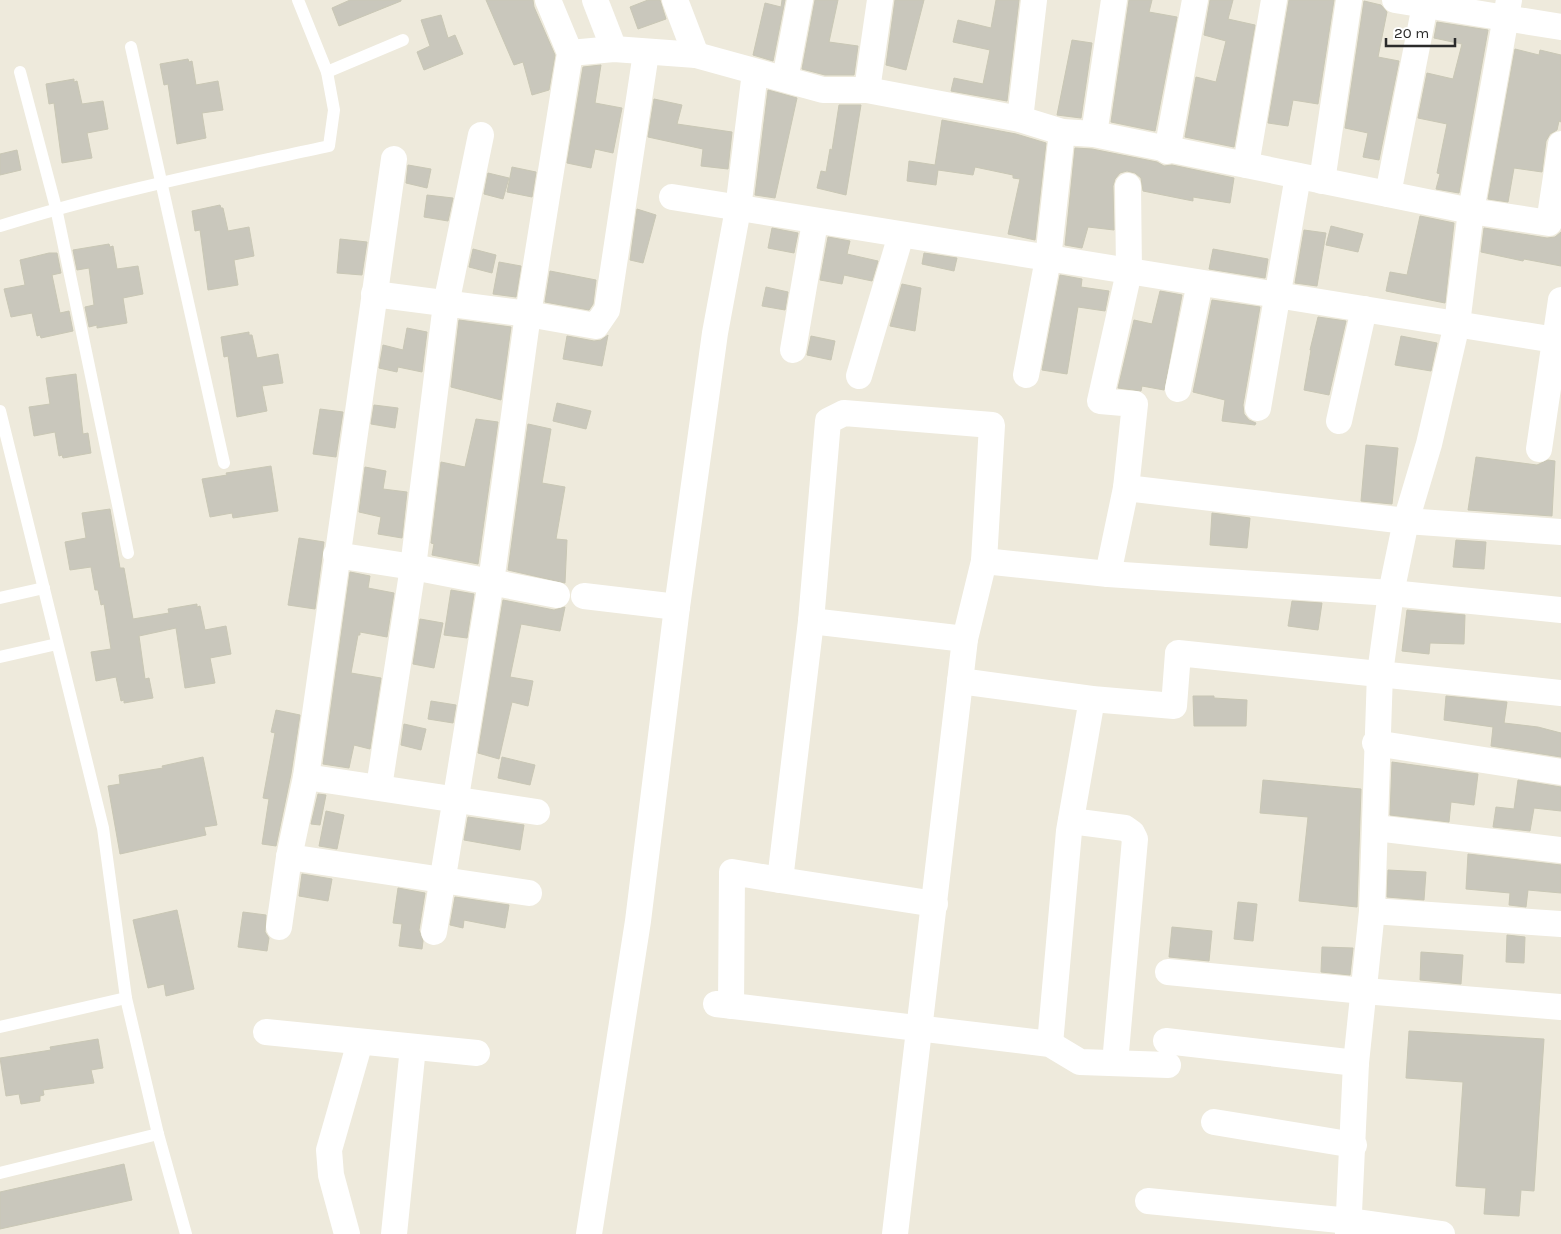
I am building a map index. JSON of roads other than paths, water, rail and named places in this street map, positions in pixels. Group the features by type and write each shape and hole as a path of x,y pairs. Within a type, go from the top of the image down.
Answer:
{"street":[{"path":"434,932 491,582 528,314 570,53 548,0"},
{"path":"595,0 614,49"},
{"path":"675,0 696,56"},
{"path":"785,80 800,0"},
{"path":"867,90 880,0"},
{"path":"1020,118 1034,0"},
{"path":"1094,134 1114,0"},
{"path":"1168,151 1196,0"},
{"path":"1246,165 1274,0"},
{"path":"1258,408 1277,295 1310,178 1349,0"},
{"path":"1395,0 1508,9 1561,27"},
{"path":"1388,194 1425,2"},
{"path":"1349,1227 1356,1063 1372,911 1376,828 1376,744 1380,673 1391,593 1406,521 1429,444 1457,324 1471,211 1508,9"},
{"path":"570,53 614,49 696,56 823,90 867,90 1020,118 1062,132 1094,134 1168,151 1471,211 1549,223 1561,144"},
{"path":"374,294 528,314 596,326 607,310 646,53"},
{"path":"589,1234 638,921 677,606 715,333 738,209 755,72"},
{"path":"1026,375 1048,258 1062,132"},
{"path":"379,787 413,567 446,304 481,135"},
{"path":"279,927 306,777 336,555 394,159"},
{"path":"1108,574 1126,488 1135,404 1100,401 1128,272 1128,186"},
{"path":"672,197 901,236 1558,340"},
{"path":"793,350 815,222"},
{"path":"859,376 901,236"},
{"path":"1178,389 1200,283"},
{"path":"1539,450 1558,340 1561,300"},
{"path":"1339,422 1364,309"},
{"path":"780,880 811,621 828,421 844,413 992,425 984,561 965,639 895,1234"},
{"path":"1126,488 1406,521 1561,532"},
{"path":"336,555 413,567 557,595"},
{"path":"984,561 1108,574 1391,593 1561,610"},
{"path":"584,596 677,606"},
{"path":"811,621 965,639"},
{"path":"960,681 1092,699 1174,706 1178,653 1561,693"},
{"path":"1050,1044 1071,821 1092,699"},
{"path":"1376,744 1561,772"},
{"path":"306,777 456,798 538,812"},
{"path":"1071,821 1125,828 1132,833 1135,839 1115,1064"},
{"path":"1376,828 1561,850"},
{"path":"290,858 529,893"},
{"path":"935,904 732,872 723,1005 1050,1044 1080,1062 1115,1064 1167,1053 1356,1063"},
{"path":"1372,911 1561,924"},
{"path":"1168,972 1364,991 1561,1007"},
{"path":"266,1032 477,1053"},
{"path":"347,1234 331,1175 329,1150 360,1042"},
{"path":"394,1234 413,1047"},
{"path":"1214,1122 1354,1145"},
{"path":"1148,1201 1349,1227 1442,1234"}],"lane":[{"path":"0,226 56,208 329,146 334,110 327,72 298,0"},
{"path":"327,72 403,40"},
{"path":"130,47 224,463"},
{"path":"20,72 56,208 128,553"},
{"path":"0,411 103,828 126,998 158,1134 186,1234"},
{"path":"0,598 44,588"},
{"path":"0,657 57,644"},
{"path":"0,1027 126,998"},
{"path":"0,1173 158,1134"}]}
